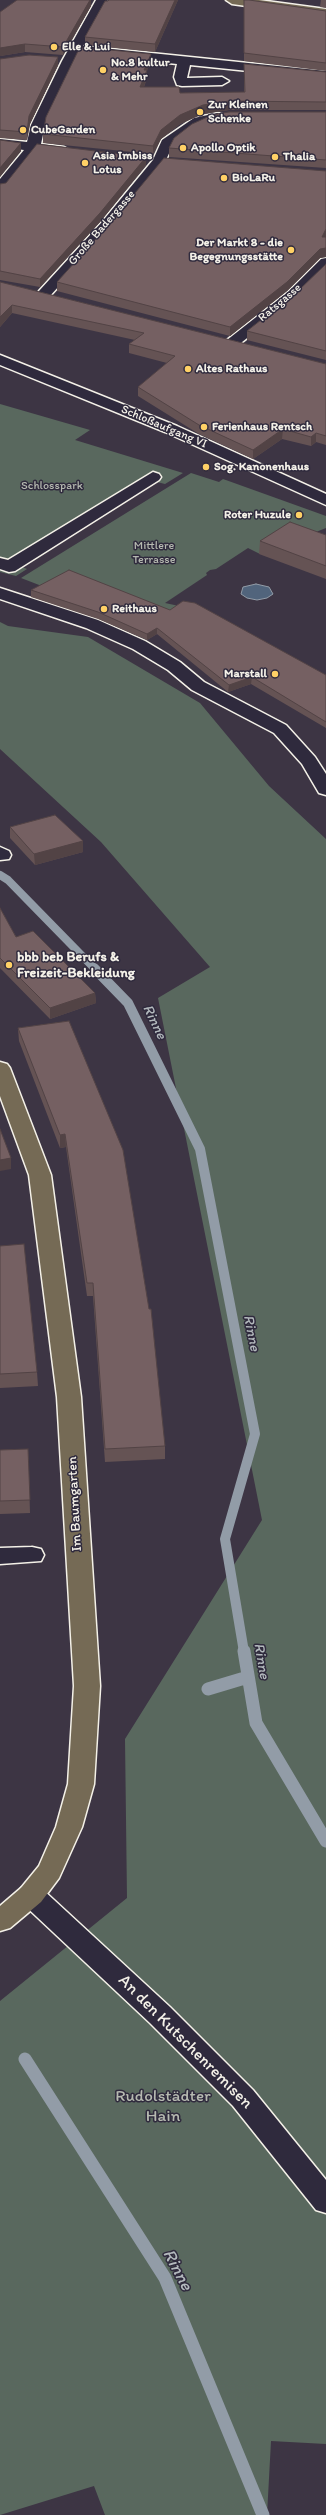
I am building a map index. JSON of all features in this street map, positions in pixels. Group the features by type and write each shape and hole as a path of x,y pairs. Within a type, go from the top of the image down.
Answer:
{"main road":[{"path":"232,0 326,13"},
{"path":"251,0 280,6"},
{"name":"Im Baumgarten","path":"0,1068 40,1175 48,1227 69,1397 87,1686 81,1784 69,1827 50,1870 32,1895 0,1921"}],"street":[{"path":"0,188 33,148 38,125 71,55 102,0"},
{"path":"54,60 71,55 185,59 326,75"},
{"path":"185,59 180,77 183,87 222,81"},
{"name":"Große Badergasse","path":"44,294 106,226 158,161 167,142 186,128 208,118 228,115"},
{"path":"0,143 80,153"},
{"path":"143,159 174,162"},
{"name":"Ratsgasse","path":"250,347 225,341 293,295 326,262"},
{"path":"27,290 59,298"},
{"name":"Schloßaufgang VI","path":"0,360 171,429 326,500"},
{"path":"0,563 9,567 153,477"},
{"path":"0,593 92,624 139,645 174,666 198,686 249,711 280,729 309,761 326,789"},
{"path":"0,1556 32,1555"},
{"name":"An den Kutschenremisen","path":"32,1895 160,2015 244,2098 326,2201"}],"green space":[{"name":"Schlosspark","path":"0,404 90,430 75,440 183,473 165,484 157,482 20,566 27,569 16,576 0,572"},
{"name":"Mittlere Terrasse","path":"191,473 219,482 223,479 326,516 326,528 260,554 248,548 216,569 210,570 206,573 207,575 165,603 179,606 176,612 47,588 21,578"},
{"name":"Rudolstädter Hain","path":"0,622 8,626 88,637 200,703 269,786 326,839 326,2444 271,2441 267,2515 105,2515 94,2486 0,2515 0,2001 127,1898 125,1739 262,1520 158,998 210,967 101,842 0,749"}],"water":[{"path":"256,584 269,587 273,594 267,598 257,600 247,598 241,594 243,587"}],"building":[{"path":"17,0 90,0 63,47 25,44 0,48 0,12"},
{"path":"175,0 155,44 85,37 105,1"},
{"path":"244,0 326,11 326,63 244,53"},
{"path":"80,47 151,54 144,70 147,70 140,87 179,87 180,93 245,92 244,64 326,72 326,102 229,101 203,105 180,115 161,130 153,146 43,134 46,117"},
{"path":"29,55 58,57 29,116 27,132 0,130 0,59"},
{"path":"229,112 326,112 326,160 169,148 174,138 192,124 212,115"},
{"path":"0,140 21,143 0,168"},
{"path":"37,144 146,157 100,213 40,279 0,271 0,184 6,183"},
{"path":"164,158 326,171 326,229 322,237 326,237 326,248 320,249 287,282 230,327 57,282 112,221"},
{"path":"326,264 326,351 247,331 299,290"},
{"path":"0,282 326,364 326,436 316,433 311,437 283,429 253,450 199,425 138,387 175,356 129,344 144,333 12,305 0,317"},
{"path":"290,522 326,535 326,566 260,541"},
{"path":"69,570 170,610 183,601 195,603 326,675 326,722 252,677 229,685 157,628 147,634 98,612 31,590"},
{"path":"55,815 83,841 34,854 10,827"},
{"path":"0,908 16,937 33,931 95,993 50,1008 0,958"},
{"path":"69,1021 123,1150 149,1309 151,1309 165,1446 105,1449 93,1283 87,1283 65,1134 60,1135 18,1028"},
{"path":"0,1129 11,1158 0,1160"},
{"path":"24,1244 37,1372 0,1374 0,1246"},
{"path":"28,1449 30,1500 0,1501 0,1450"}],"waterway":[{"name":"Rinne","path":"0,875 8,880 95,969"},
{"name":"Rinne","path":"94,968 128,1003 200,1149 255,1434 225,1539 244,1652"},
{"name":"Rinne","path":"244,1651 256,1723 326,1841"},
{"path":"208,1689 248,1677"},
{"name":"Rinne","path":"25,2059 165,2278 263,2515"}],"place":[{"name":"Elle & Lui","path":"54,47"},
{"name":"No.8 kultur & Mehr","path":"103,70"},
{"name":"Zur Kleinen Schenke","path":"200,112"},
{"name":"CubeGarden","path":"23,130"},
{"name":"Apollo Optik","path":"183,148"},
{"name":"Thalia","path":"275,157"},
{"name":"Asia Imbiss Lotus","path":"85,163"},
{"name":"BioLaRu","path":"224,178"},
{"name":"Der Markt 8 - die Begegnungsstätte","path":"291,250"},
{"name":"Altes Rathaus","path":"188,369"},
{"name":"Ferienhaus Rentsch","path":"204,427"},
{"name":"Sog. Kanonenhaus","path":"206,467"},
{"name":"Roter Huzule","path":"299,515"},
{"name":"Reithaus","path":"104,609"},
{"name":"Marstall","path":"275,674"},
{"name":"bbb beb Berufs & Freizeit-Bekleidung","path":"9,965"}]}
